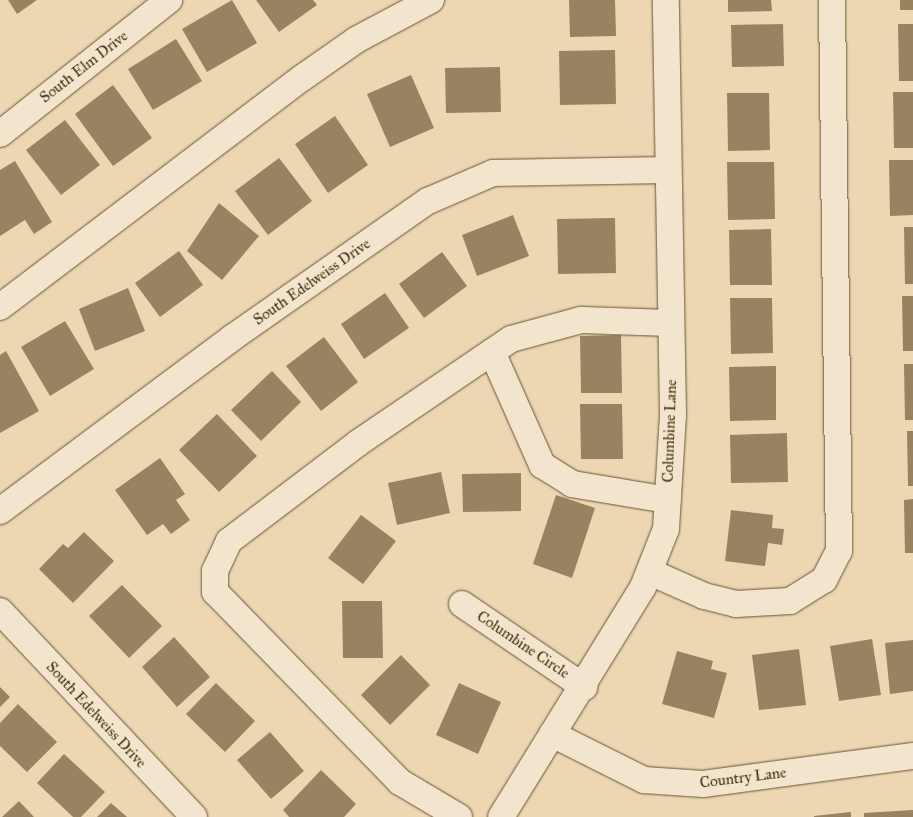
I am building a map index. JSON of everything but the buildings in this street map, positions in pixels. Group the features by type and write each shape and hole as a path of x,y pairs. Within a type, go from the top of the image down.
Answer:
{"street":[{"name":"South Elm Drive","path":"0,134 169,0"},
{"path":"0,307 310,72 356,40 431,0"},
{"name":"Columbine Lane","path":"501,817 552,734 584,687 650,572 666,529 673,414 666,0"},
{"path":"650,572 704,596 736,604 790,601 824,580 839,551 832,0"},
{"name":"South Edelweiss Drive","path":"0,510 232,338 428,201 493,173 668,170"},
{"path":"459,817 400,782 215,592 215,571 229,541 358,443 511,339 581,320 671,323"},
{"path":"492,352 542,465 572,484 668,500"},
{"name":"Columbine Circle","path":"462,604 584,687"},
{"name":"South Edelweiss Drive","path":"0,610 194,817"},
{"name":"Country Lane","path":"552,734 644,780 702,784 913,756"}]}
